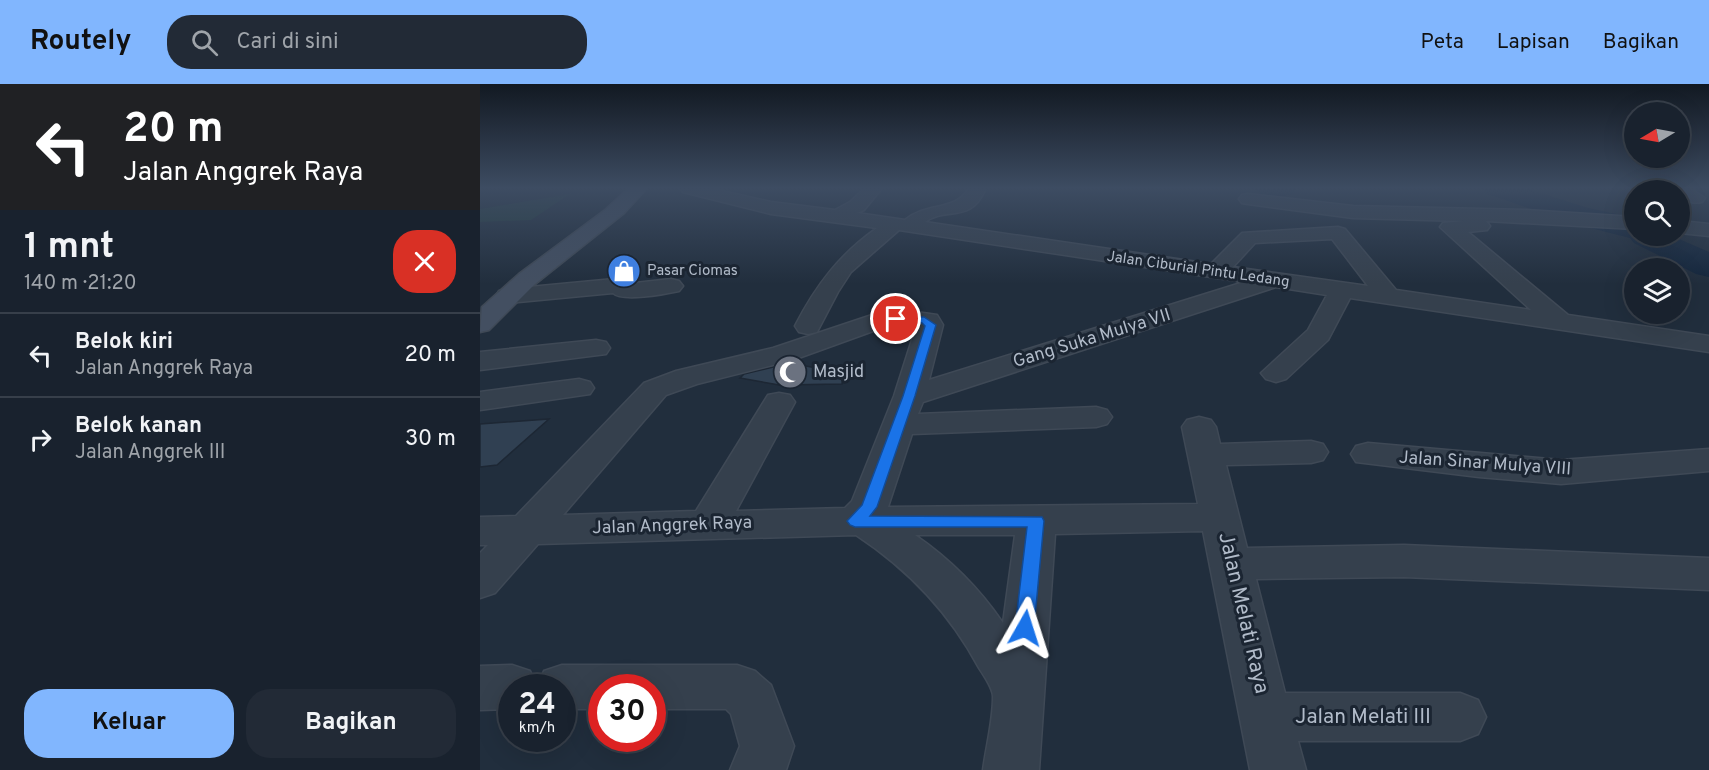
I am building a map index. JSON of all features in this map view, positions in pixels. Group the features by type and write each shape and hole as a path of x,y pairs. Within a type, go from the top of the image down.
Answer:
{"main road":[{"path":"480,324 508,296 604,220"}],"street":[{"name":"Jalan Ciburial Pintu Ledang","path":"854,220 999,231 1216,272 1709,344"},
{"path":"808,326 823,293 847,261 912,220"},
{"path":"1474,220 1480,226 1450,228 1561,323"},
{"path":"1582,220 1624,222"},
{"path":"1690,228 1709,230"},
{"path":"1216,272 1250,237 1338,233 1389,298"},
{"name":"Gang Suka Mulya VII","path":"903,410 1274,281"},
{"path":"508,296 625,285 623,291 671,286"},
{"path":"1276,374 1319,334 1341,291"},
{"path":"480,581 656,389 690,376 784,354 873,322 896,319 924,320 930,325 903,410 869,507 860,521 899,542 964,605 988,639 1018,692"},
{"path":"480,361 596,348"},
{"path":"480,401 579,388"},
{"path":"708,525 779,402"},
{"path":"903,410 1096,417"},
{"name":"Jalan Melati Raya","path":"1278,770 1203,441 1311,452"},
{"name":"Jalan Sinar Mulya VIII","path":"1368,454 1562,472 1709,460"},
{"name":"Jalan Anggrek Raya","path":"480,531 860,521 1036,521 1221,517"},
{"path":"1011,770 1036,521"},
{"path":"1231,564 1404,561 1709,574"},
{"path":"480,688 498,687"},
{"path":"666,687 737,687 753,700 767,746 758,770"},
{"name":"Jalan Melati III","path":"1266,717 1460,717"}],"green space":[{"path":"480,220 531,220 480,222"}],"building":[{"name":"Masjid","path":"790,363 843,373 842,384 779,385 740,378 744,374"},
{"path":"549,419 497,465 480,467 480,424"}],"waterway":[{"path":"1602,220 1624,225"},
{"path":"1667,246 1709,266"}],"place":[{"name":"Pasar Ciomas","path":"624,271"},
{"name":"Masjid","path":"790,372"}],"route":[{"path":"896,319 924,320 930,325 909,396 869,507 855,521 1036,521 1025,628"}]}
